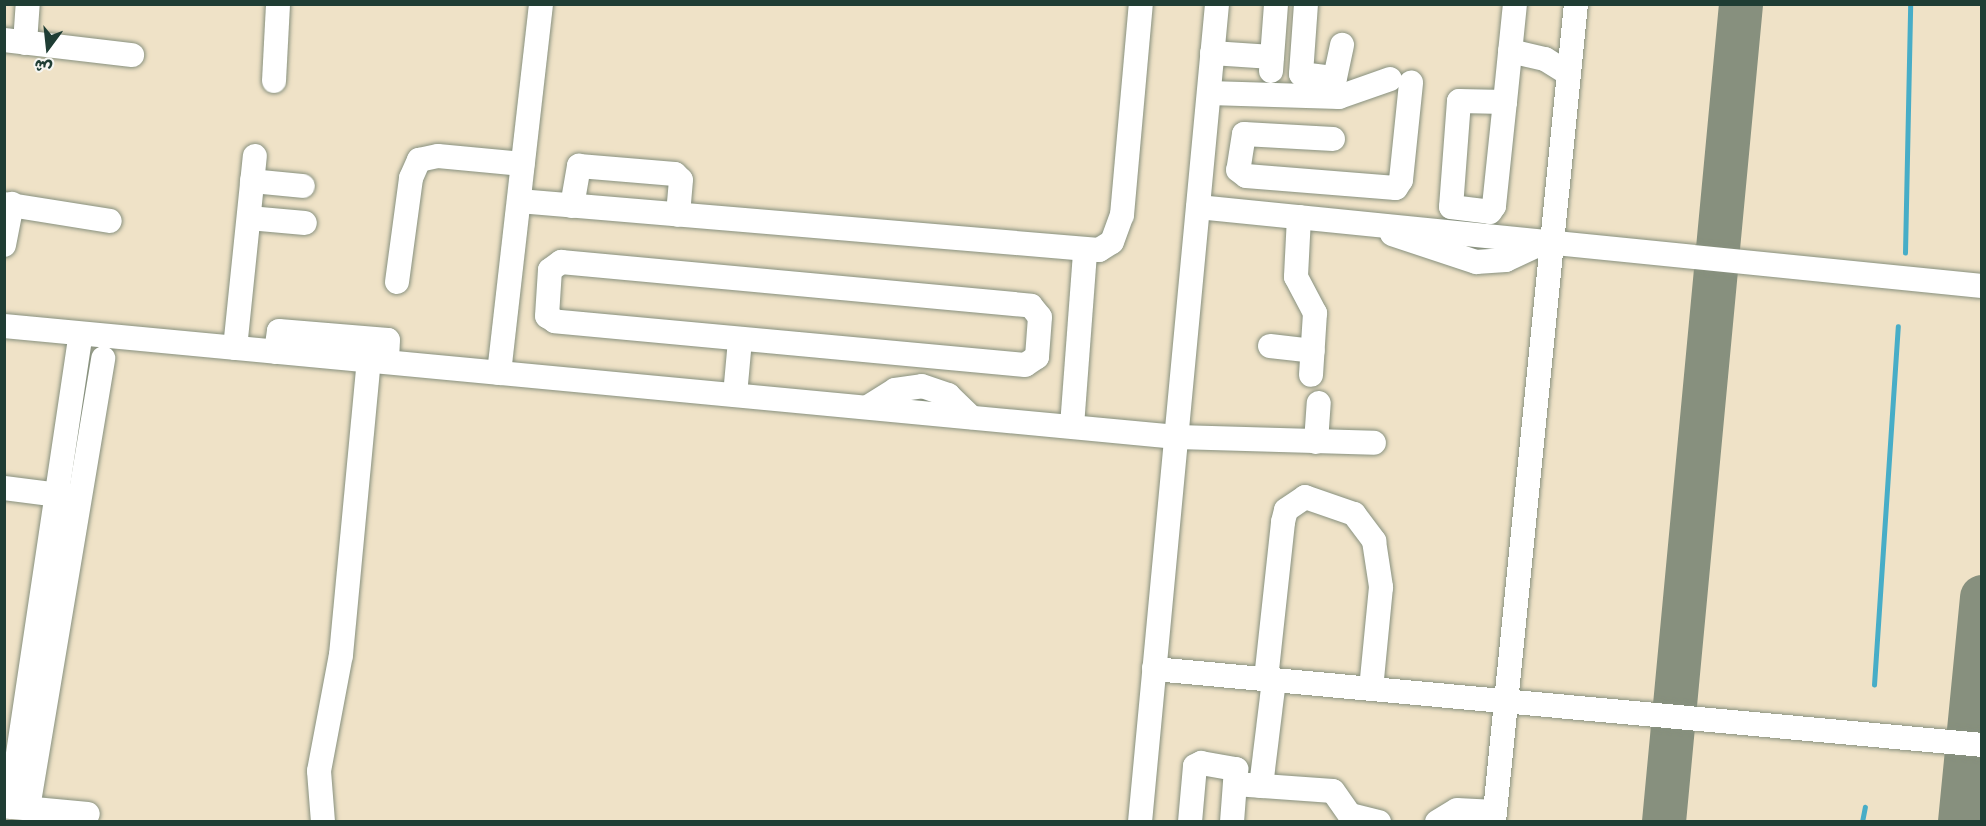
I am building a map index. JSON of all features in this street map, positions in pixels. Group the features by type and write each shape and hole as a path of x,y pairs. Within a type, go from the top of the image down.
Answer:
{"lane":[{"path":"28,4 15,42 132,55"},
{"path":"274,81 278,4"},
{"path":"499,373 541,4"},
{"path":"519,201 1078,252 1099,250 1119,230 1141,4"},
{"path":"1140,822 1217,4"},
{"path":"1212,54 1271,64 1276,4"},
{"path":"1306,4 1301,74 1335,78 1342,45"},
{"path":"1505,102 1460,101 1451,207 1493,210 1505,102 1515,4"},
{"path":"1437,822 1457,810 1494,817 1549,242 1576,4"},
{"path":"1510,51 1545,59 1569,74"},
{"path":"1209,93 1268,97 1340,97 1400,81 1401,180 1396,188 1242,174 1240,137 1265,134 1333,139"},
{"path":"1265,134 1268,97"},
{"path":"235,348 255,156"},
{"path":"397,282 411,178 419,160 438,156 523,164"},
{"path":"573,206 579,166 675,174 681,180 678,215"},
{"path":"252,181 303,186"},
{"path":"4,245 8,204 110,221"},
{"path":"1198,207 1982,286"},
{"path":"1299,217 1296,277 1315,313 1311,375"},
{"path":"249,218 305,223"},
{"path":"1065,426 1078,252"},
{"path":"552,265 1026,305 1040,316 1036,357 1025,365 748,341 550,320 552,265"},
{"path":"4,326 1176,436 1374,443"},
{"path":"81,334 69,496 32,730 14,807 88,814"},
{"path":"743,396 748,341"},
{"path":"1270,346 1313,351"},
{"path":"69,496 103,358"},
{"path":"323,822 322,743 341,655 378,361"},
{"path":"1316,442 1319,403"},
{"path":"4,488 69,496"},
{"path":"1261,786 1283,522 1293,502 1305,498 1354,514 1374,541 1381,586 1371,689"},
{"path":"1154,669 1982,746"},
{"path":"1190,822 1197,763 1234,767 1232,822"},
{"path":"1235,784 1333,791 1350,815 1379,822"}],"waterway":[{"path":"1905,253 1910,4"},
{"path":"1874,685 1898,327"},
{"path":"1862,822 1865,807"}],"taxiway":[{"path":"1664,822 1741,4"},
{"path":"1960,822 1982,597"}]}
